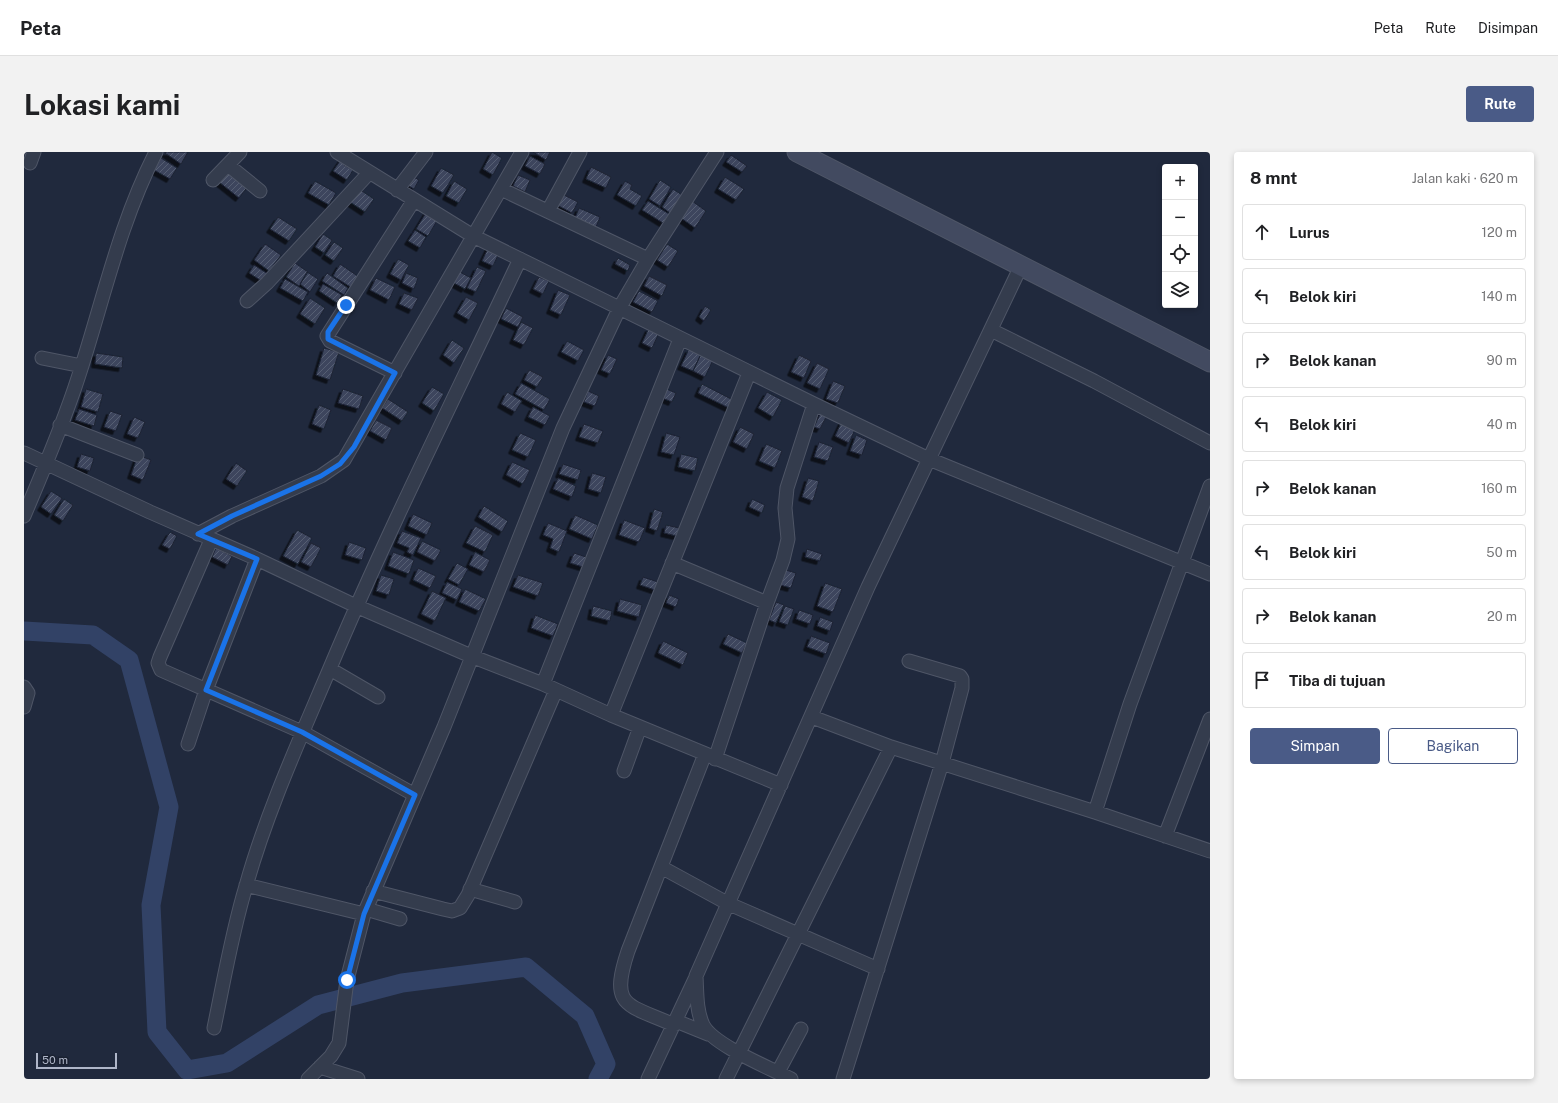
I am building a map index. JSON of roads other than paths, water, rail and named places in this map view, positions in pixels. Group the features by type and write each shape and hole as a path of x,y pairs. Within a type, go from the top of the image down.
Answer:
{"main road":[{"path":"797,152 1210,362"}],"street":[{"path":"24,516 46,464 82,366 118,242 147,170 156,152"},
{"path":"213,180 240,152"},
{"path":"337,152 473,236 620,307 749,373 929,459 1210,574"},
{"path":"398,190 426,152"},
{"path":"198,534 232,516 321,476 340,464 354,447 522,152"},
{"path":"548,212 580,152"},
{"path":"308,1079 338,1047 341,1037 347,980 365,912 415,795 563,428 620,307 648,259 717,152"},
{"path":"228,164 260,191"},
{"path":"247,301 267,283 369,173"},
{"path":"501,189 648,259"},
{"path":"395,373 330,341 327,336 414,200"},
{"path":"214,1028 234,932 246,885 260,843 302,732 356,606 520,260"},
{"path":"648,1079 675,1023 727,903 782,785 868,587 1021,266"},
{"path":"991,330 1094,381 1210,443"},
{"path":"543,684 680,339"},
{"path":"42,358 82,366"},
{"path":"612,715 749,373"},
{"path":"791,1079 740,1053 708,1034 675,1023 627,1003 622,998 619,989 621,973 628,951 662,867 710,756 787,546 788,530 785,508 788,488 814,404"},
{"path":"60,425 137,455"},
{"path":"24,453 211,540 257,559 356,606 471,656 543,684 640,727 782,785"},
{"path":"1095,812 1130,704 1210,486"},
{"path":"211,540 158,664 160,668 166,673 302,732 415,795"},
{"path":"188,744 206,690 257,559"},
{"path":"672,563 767,603"},
{"path":"843,1079 942,763 962,688 962,679 959,676 909,661"},
{"path":"330,669 378,698"},
{"path":"24,687 28,693 24,707"},
{"path":"373,891 452,911 458,909 462,905 556,690"},
{"path":"812,717 891,747 1210,850"},
{"path":"1165,836 1210,719"},
{"path":"624,771 640,727"},
{"path":"726,1079 797,935 847,839 891,747"},
{"path":"662,867 727,903 797,935 878,969"},
{"path":"246,885 400,919"},
{"path":"470,889 515,902"},
{"path":"696,976 699,1012 708,1034"},
{"path":"778,1072 801,1029"},
{"path":"320,1067 358,1079"}],"waterway":[{"path":"24,631 93,635 129,660 169,807 151,905 157,1032 187,1070 227,1063 318,1005 402,983 526,967 585,1016 606,1064 598,1079"}]}
